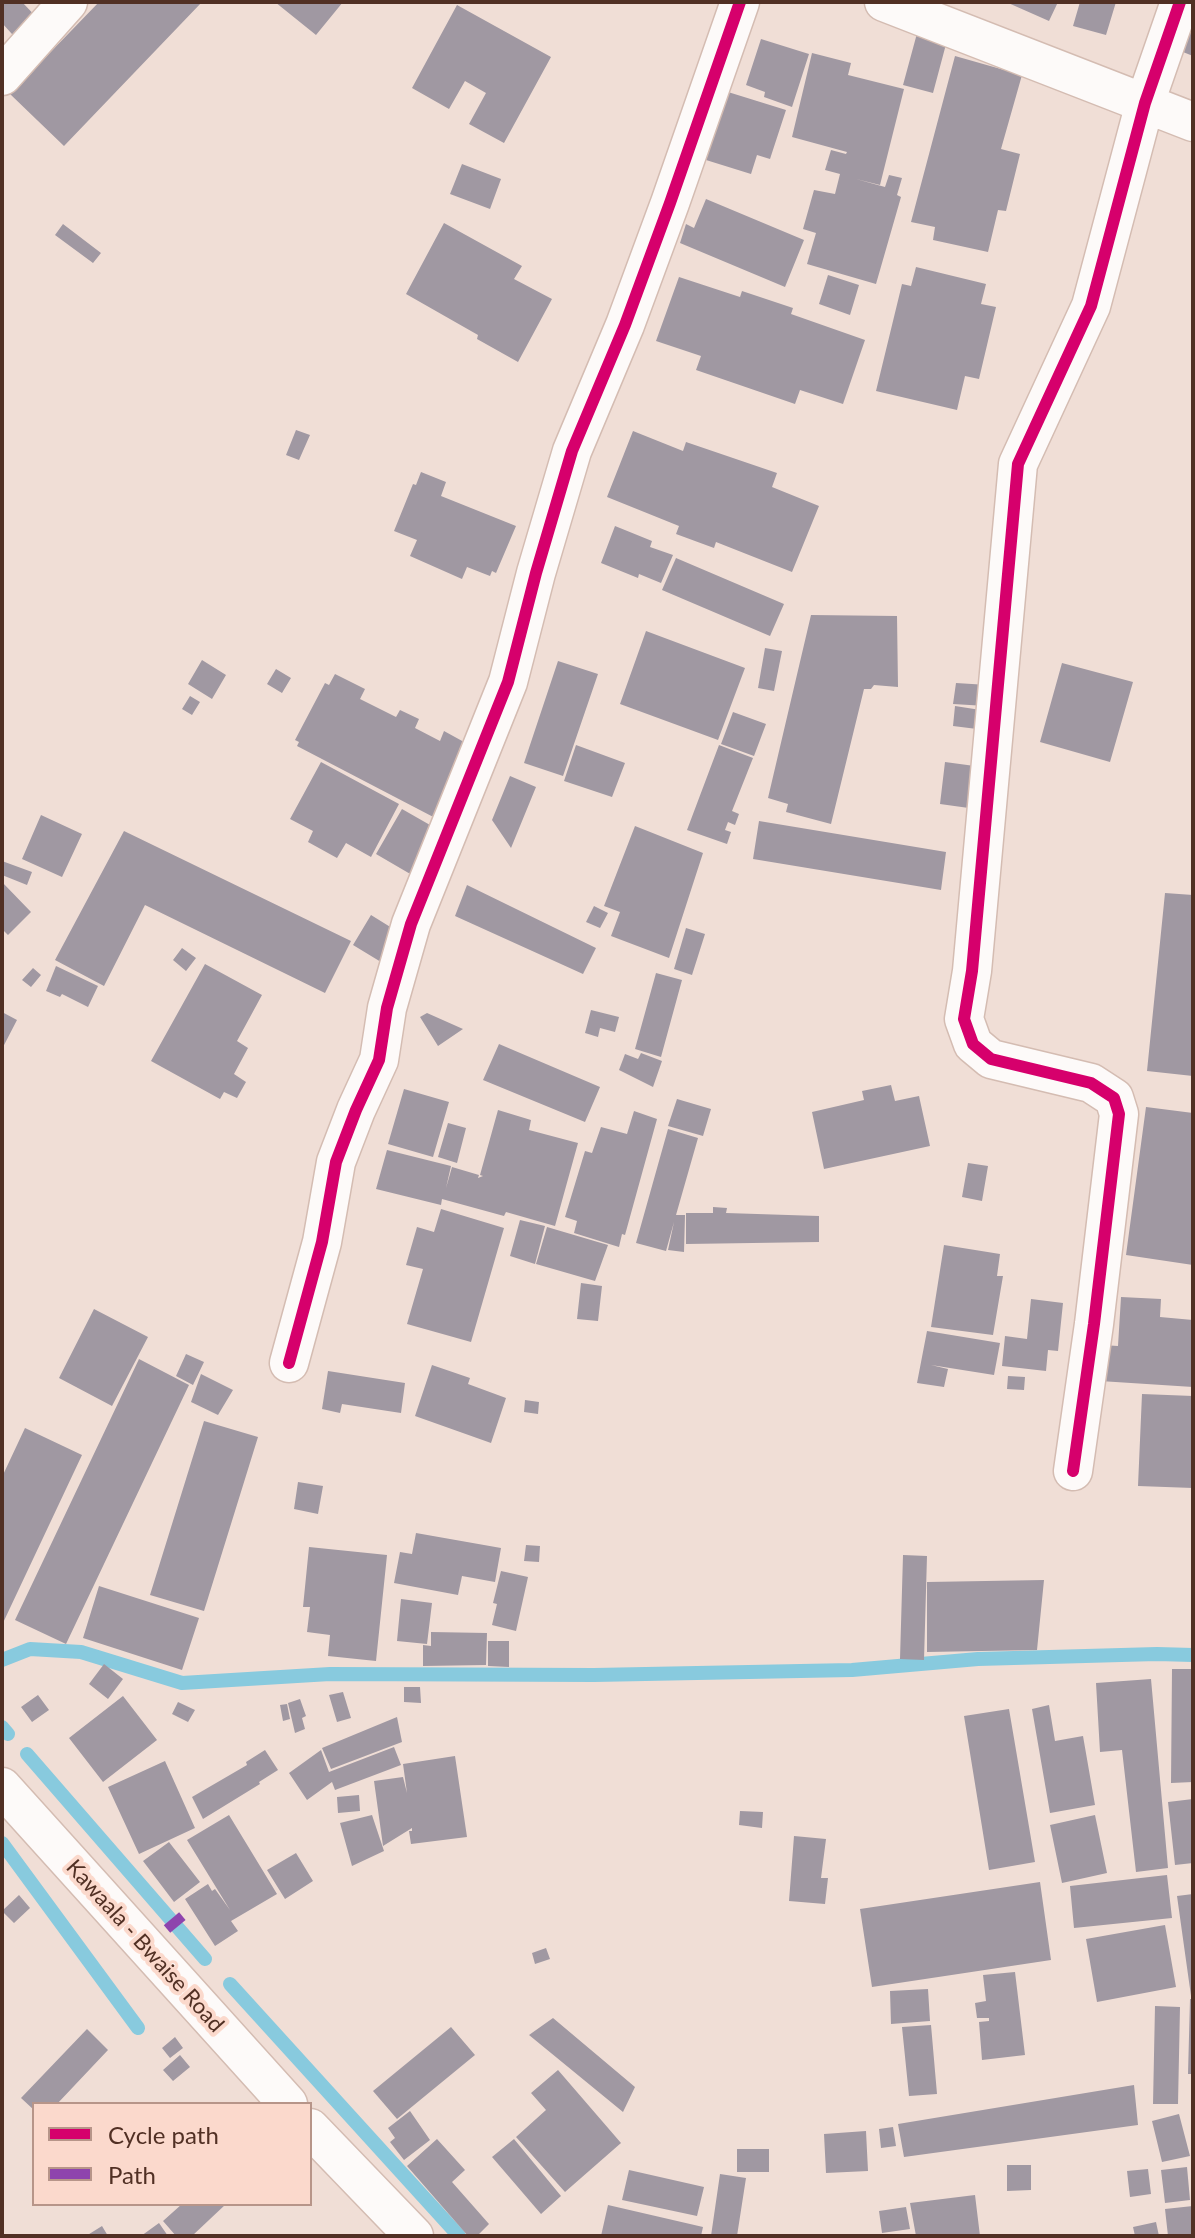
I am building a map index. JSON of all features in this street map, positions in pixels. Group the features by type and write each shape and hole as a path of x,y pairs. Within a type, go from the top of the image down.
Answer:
{"street":[{"path":"2,76 68,2"},
{"path":"289,1363 322,1242 336,1162 379,1060 387,1008 411,924 508,682 572,451 655,244 740,2"},
{"path":"884,2 1193,122"},
{"path":"1073,1471 1119,1114 1114,1098 1091,1083 991,1059 973,1044 964,1019 972,971 1018,464 1091,306 1145,103 1180,2"},
{"name":"Kawaala - Bwaise Road","path":"2,1787 286,2102"},
{"path":"312,2130 414,2236"}],"building":[{"path":"2,2 22,2 43,24 21,44 2,23"},
{"path":"99,2 202,2 64,146 10,94"},
{"path":"275,2 343,2 316,35"},
{"path":"1006,2 1058,2 1049,21"},
{"path":"1080,2 1116,2 1106,35 1073,26"},
{"path":"457,5 551,57 504,143 469,124 486,93 465,81 449,109 412,88"},
{"path":"1193,12 1193,56 1178,50"},
{"path":"919,26 949,33 933,93 903,85"},
{"path":"761,39 809,54 792,107 764,97 765,92 746,85"},
{"path":"812,53 851,63 848,75 904,89 880,185 856,179 885,187 889,175 902,178 897,195 901,197 876,284 807,264 816,233 803,229 814,190 835,194 840,174 825,170 831,150 847,152 792,137"},
{"path":"955,56 1022,75 1001,149 1020,154 1006,211 998,210 988,252 933,240 935,227 911,222"},
{"path":"728,92 786,110 770,159 757,155 751,174 706,160"},
{"path":"462,164 501,179 490,209 450,194"},
{"path":"706,199 804,240 785,287 680,243 686,224 694,228"},
{"path":"444,223 522,266 514,279 552,299 518,362 406,294"},
{"path":"63,224 101,253 93,263 55,235"},
{"path":"916,267 986,284 981,304 996,307 979,379 965,376 957,410 876,391 902,284 911,286"},
{"path":"828,275 859,285 850,315 819,304"},
{"path":"679,277 740,297 742,291 793,308 791,314 865,340 843,404 800,390 795,404 696,370 701,356 656,341"},
{"path":"296,430 310,435 299,460 286,455"},
{"path":"633,431 683,451 686,442 777,473 772,487 819,506 792,572 716,542 714,548 676,534 679,526 607,497"},
{"path":"421,472 446,482 441,496 516,526 496,573 492,571 490,576 467,567 462,579 410,556 417,540 394,531"},
{"path":"615,526 652,541 650,547 673,555 661,583 639,574 638,578 601,563"},
{"path":"676,558 784,604 770,636 662,590"},
{"path":"811,615 897,616 898,687 874,685 871,689 864,689 831,824 786,812 788,804 768,798"},
{"path":"646,631 745,668 718,740 620,704"},
{"path":"765,648 782,651 774,691 758,688"},
{"path":"202,660 226,675 212,699 188,684"},
{"path":"558,661 598,674 563,776 524,763"},
{"path":"1062,663 1133,682 1110,762 1040,742"},
{"path":"276,669 291,678 282,693 267,684"},
{"path":"335,674 365,689 360,699 396,717 400,710 419,719 415,728 440,741 444,731 464,742 459,750 474,758 441,821 297,746 299,742 295,740 325,683 329,685"},
{"path":"956,683 988,685 986,706 953,704"},
{"path":"190,696 200,702 192,715 182,709"},
{"path":"955,706 987,711 985,730 953,726"},
{"path":"733,712 766,724 754,756 721,744"},
{"path":"576,745 625,763 612,797 564,781"},
{"path":"719,745 753,758 732,811 739,814 735,825 728,822 725,830 731,832 727,844 687,830"},
{"path":"321,762 399,804 371,857 346,843 337,858 308,842 313,831 290,819"},
{"path":"945,762 982,767 976,809 940,804"},
{"path":"510,776 536,787 511,848 492,820"},
{"path":"402,809 437,829 412,875 376,854"},
{"path":"41,815 82,834 62,877 22,859"},
{"path":"759,821 946,852 941,890 753,859"},
{"path":"635,826 703,853 669,958 611,936 620,912 604,906"},
{"path":"124,831 351,941 325,993 145,905 104,986 55,960"},
{"path":"2,861 32,872 27,885 2,875"},
{"path":"2,882 31,912 8,935 2,929"},
{"path":"467,885 596,948 583,974 455,916"},
{"path":"1165,893 1193,895 1193,1076 1147,1071"},
{"path":"594,906 608,913 600,928 586,922"},
{"path":"371,915 400,933 381,962 353,945"},
{"path":"686,928 705,934 692,975 674,969"},
{"path":"182,948 196,958 186,971 173,960"},
{"path":"205,964 262,995 237,1041 248,1048 234,1074 246,1082 237,1098 224,1092 220,1099 151,1061"},
{"path":"56,966 98,986 88,1007 62,994 60,997 46,991"},
{"path":"33,968 41,975 31,987 22,980"},
{"path":"656,973 682,980 661,1057 635,1049"},
{"path":"591,1010 619,1017 615,1032 600,1028 598,1037 585,1033"},
{"path":"2,1012 17,1020 2,1049"},
{"path":"427,1013 463,1029 438,1046 420,1017"},
{"path":"499,1044 600,1087 585,1122 483,1080"},
{"path":"641,1053 662,1061 653,1087 619,1070 625,1054 638,1059"},
{"path":"891,1085 895,1101 919,1096 930,1146 824,1169 812,1112 864,1100 862,1091"},
{"path":"404,1089 449,1102 433,1157 388,1144"},
{"path":"677,1099 711,1109 703,1136 668,1126"},
{"path":"1146,1107 1193,1113 1193,1265 1126,1255"},
{"path":"498,1110 531,1120 529,1130 578,1143 555,1226 506,1212 504,1216 442,1199 441,1205 376,1189 387,1150 451,1166 446,1188 452,1167 479,1175 478,1178 483,1176 480,1175"},
{"path":"634,1111 657,1119 619,1247 574,1233 577,1221 565,1217 585,1151 592,1153 601,1127 627,1134"},
{"path":"448,1123 466,1128 457,1163 438,1157"},
{"path":"668,1129 698,1138 676,1215 685,1215 684,1252 668,1250 674,1222 666,1251 636,1243"},
{"path":"968,1163 988,1166 982,1201 962,1197"},
{"path":"713,1207 727,1208 726,1213 819,1216 819,1242 686,1244 686,1213 713,1213"},
{"path":"441,1209 504,1228 471,1342 407,1324 423,1269 406,1265 417,1227 434,1232"},
{"path":"520,1220 545,1226 535,1264 510,1256"},
{"path":"547,1227 608,1245 595,1281 536,1264"},
{"path":"944,1245 1000,1254 997,1276 1003,1276 993,1335 931,1327"},
{"path":"581,1283 602,1286 598,1321 577,1319"},
{"path":"1121,1297 1161,1299 1160,1317 1193,1320 1193,1387 1100,1381 1102,1345 1118,1346"},
{"path":"1031,1299 1063,1303 1058,1351 1048,1350 1046,1371 1002,1366 1005,1336 1027,1339"},
{"path":"94,1309 148,1337 112,1406 59,1378"},
{"path":"927,1331 1000,1343 994,1375 931,1365 948,1369 944,1387 917,1383"},
{"path":"186,1354 204,1362 193,1385 176,1376"},
{"path":"139,1359 189,1385 66,1644 15,1620"},
{"path":"432,1365 470,1378 468,1384 506,1398 491,1443 415,1416"},
{"path":"328,1371 405,1383 401,1413 342,1404 340,1413 322,1409"},
{"path":"201,1374 233,1390 218,1415 191,1402"},
{"path":"1008,1376 1025,1377 1024,1390 1007,1389"},
{"path":"1142,1394 1193,1396 1193,1488 1138,1486"},
{"path":"525,1400 539,1402 538,1414 524,1412"},
{"path":"204,1421 258,1437 204,1611 150,1595"},
{"path":"25,1428 82,1455 2,1625 2,1477"},
{"path":"298,1482 323,1486 318,1514 294,1509"},
{"path":"416,1533 501,1548 495,1582 462,1576 458,1595 394,1583 400,1552 412,1554"},
{"path":"526,1545 540,1546 539,1562 524,1561"},
{"path":"309,1547 387,1555 376,1661 328,1656 330,1635 307,1632 310,1607 303,1607"},
{"path":"903,1555 927,1556 924,1660 900,1659"},
{"path":"501,1571 528,1577 516,1631 492,1625 497,1604 493,1603"},
{"path":"1044,1580 1037,1650 927,1652 927,1582"},
{"path":"99,1586 199,1618 182,1670 83,1638"},
{"path":"401,1599 432,1603 427,1644 397,1641"},
{"path":"431,1632 487,1633 486,1665 423,1666 423,1645 431,1646"},
{"path":"488,1641 509,1641 509,1667 488,1666"},
{"path":"104,1664 123,1679 108,1699 89,1684"},
{"path":"1172,1669 1193,1669 1193,1782 1171,1783"},
{"path":"1151,1679 1168,1868 1136,1872 1122,1750 1100,1752 1096,1683"},
{"path":"404,1687 420,1687 421,1703 404,1702"},
{"path":"343,1692 351,1718 337,1722 329,1695"},
{"path":"38,1695 49,1710 32,1722 21,1707"},
{"path":"123,1696 157,1740 103,1782 69,1738"},
{"path":"300,1699 306,1716 302,1718 305,1729 295,1733 288,1703"},
{"path":"178,1702 195,1710 188,1722 172,1714"},
{"path":"287,1704 290,1719 283,1721 280,1705"},
{"path":"1049,1705 1055,1741 1083,1736 1095,1805 1050,1813 1032,1709"},
{"path":"1009,1709 1035,1862 989,1870 964,1716"},
{"path":"397,1717 402,1742 331,1769 322,1748"},
{"path":"394,1747 401,1765 335,1790 332,1782 307,1800 289,1773 321,1750 329,1772"},
{"path":"265,1750 278,1770 203,1819 192,1797 247,1765 246,1762"},
{"path":"455,1756 467,1837 411,1844 409,1831 412,1828 383,1846 374,1781 403,1777 407,1793 403,1764"},
{"path":"165,1761 195,1828 139,1854 108,1787"},
{"path":"359,1795 360,1811 338,1813 337,1797"},
{"path":"1193,1799 1193,1863 1175,1865 1168,1802"},
{"path":"740,1811 763,1812 762,1828 739,1825"},
{"path":"229,1815 277,1894 231,1921 238,1931 215,1946 185,1899 208,1884 230,1910 187,1840"},
{"path":"372,1815 384,1851 352,1866 340,1823"},
{"path":"1095,1815 1107,1873 1062,1883 1050,1825"},
{"path":"794,1836 826,1839 821,1878 828,1878 825,1904 789,1901"},
{"path":"169,1842 200,1882 174,1902 143,1861"},
{"path":"296,1853 313,1881 285,1899 267,1870"},
{"path":"1167,1875 1172,1918 1074,1928 1070,1886"},
{"path":"1040,1882 1051,1960 872,1987 860,1909"},
{"path":"1193,1894 1193,1996 1191,1996 1177,1896"},
{"path":"19,1895 30,1908 14,1923 2,1911"},
{"path":"1165,1925 1176,1987 1097,2002 1086,1939"},
{"path":"546,1948 550,1959 535,1964 532,1953"},
{"path":"1015,1972 1025,2055 982,2060 979,2022 989,2021 989,2018 977,2018 975,2003 986,2001 983,1975"},
{"path":"928,1989 930,2021 891,2024 890,1991"},
{"path":"1190,1999 1193,1999 1193,2074 1188,2074"},
{"path":"1155,2006 1180,2007 1178,2104 1153,2104"},
{"path":"553,2018 635,2087 623,2112 529,2035"},
{"path":"931,2025 937,2094 909,2096 902,2027"},
{"path":"451,2027 475,2055 397,2119 373,2091"},
{"path":"87,2029 108,2050 59,2102 32,2102 32,2108 21,2098"},
{"path":"175,2037 183,2048 170,2058 162,2048"},
{"path":"180,2055 190,2067 173,2081 163,2070"},
{"path":"558,2070 621,2143 565,2192 516,2137 546,2110 531,2093"},
{"path":"1134,2085 1138,2125 904,2157 898,2124"},
{"path":"410,2111 430,2140 404,2160 390,2142 395,2138 388,2128"},
{"path":"1179,2114 1190,2156 1162,2162 1152,2121"},
{"path":"893,2127 896,2146 881,2148 879,2129"},
{"path":"866,2131 868,2171 826,2173 824,2134"},
{"path":"437,2139 465,2170 452,2182 489,2224 477,2236 468,2236 407,2166"},
{"path":"514,2139 561,2196 541,2214 492,2157"},
{"path":"737,2149 769,2149 769,2172 737,2172"},
{"path":"1007,2165 1031,2165 1031,2190 1007,2191"},
{"path":"1187,2167 1190,2200 1165,2203 1161,2170"},
{"path":"1148,2169 1151,2194 1130,2197 1127,2171"},
{"path":"629,2170 704,2187 697,2216 622,2200"},
{"path":"720,2174 746,2178 737,2236 711,2236"},
{"path":"975,2195 980,2236 916,2236 910,2203"},
{"path":"608,2205 703,2227 701,2236 601,2236"},
{"path":"180,2206 224,2206 192,2236 176,2236 163,2221"},
{"path":"1193,2206 1193,2236 1168,2236 1165,2209"},
{"path":"906,2207 910,2229 882,2233 879,2211"},
{"path":"1156,2222 1159,2236 1135,2236 1133,2227"},
{"path":"159,2223 168,2236 141,2236"},
{"path":"102,2226 108,2236 86,2236"}],"waterway":[{"path":"2,1660 30,1649 81,1652 182,1683 330,1674 594,1675 852,1670 978,1659 1193,1655"},
{"path":"2,1727 8,1734"},
{"path":"27,1754 205,1959"},
{"path":"2,1843 138,2028"},
{"path":"230,1984 459,2236"}],"marked path":[{"path":"167,1929 185,1914"}],"cycle path":[{"path":"289,1363 322,1242 336,1162 379,1060 387,1008 411,924 508,682 572,451 625,325 740,2"},
{"path":"1073,1471 1119,1114 1114,1098 1091,1083 991,1059 973,1044 964,1019 972,971 1018,464 1091,306 1145,103 1180,2"}]}
